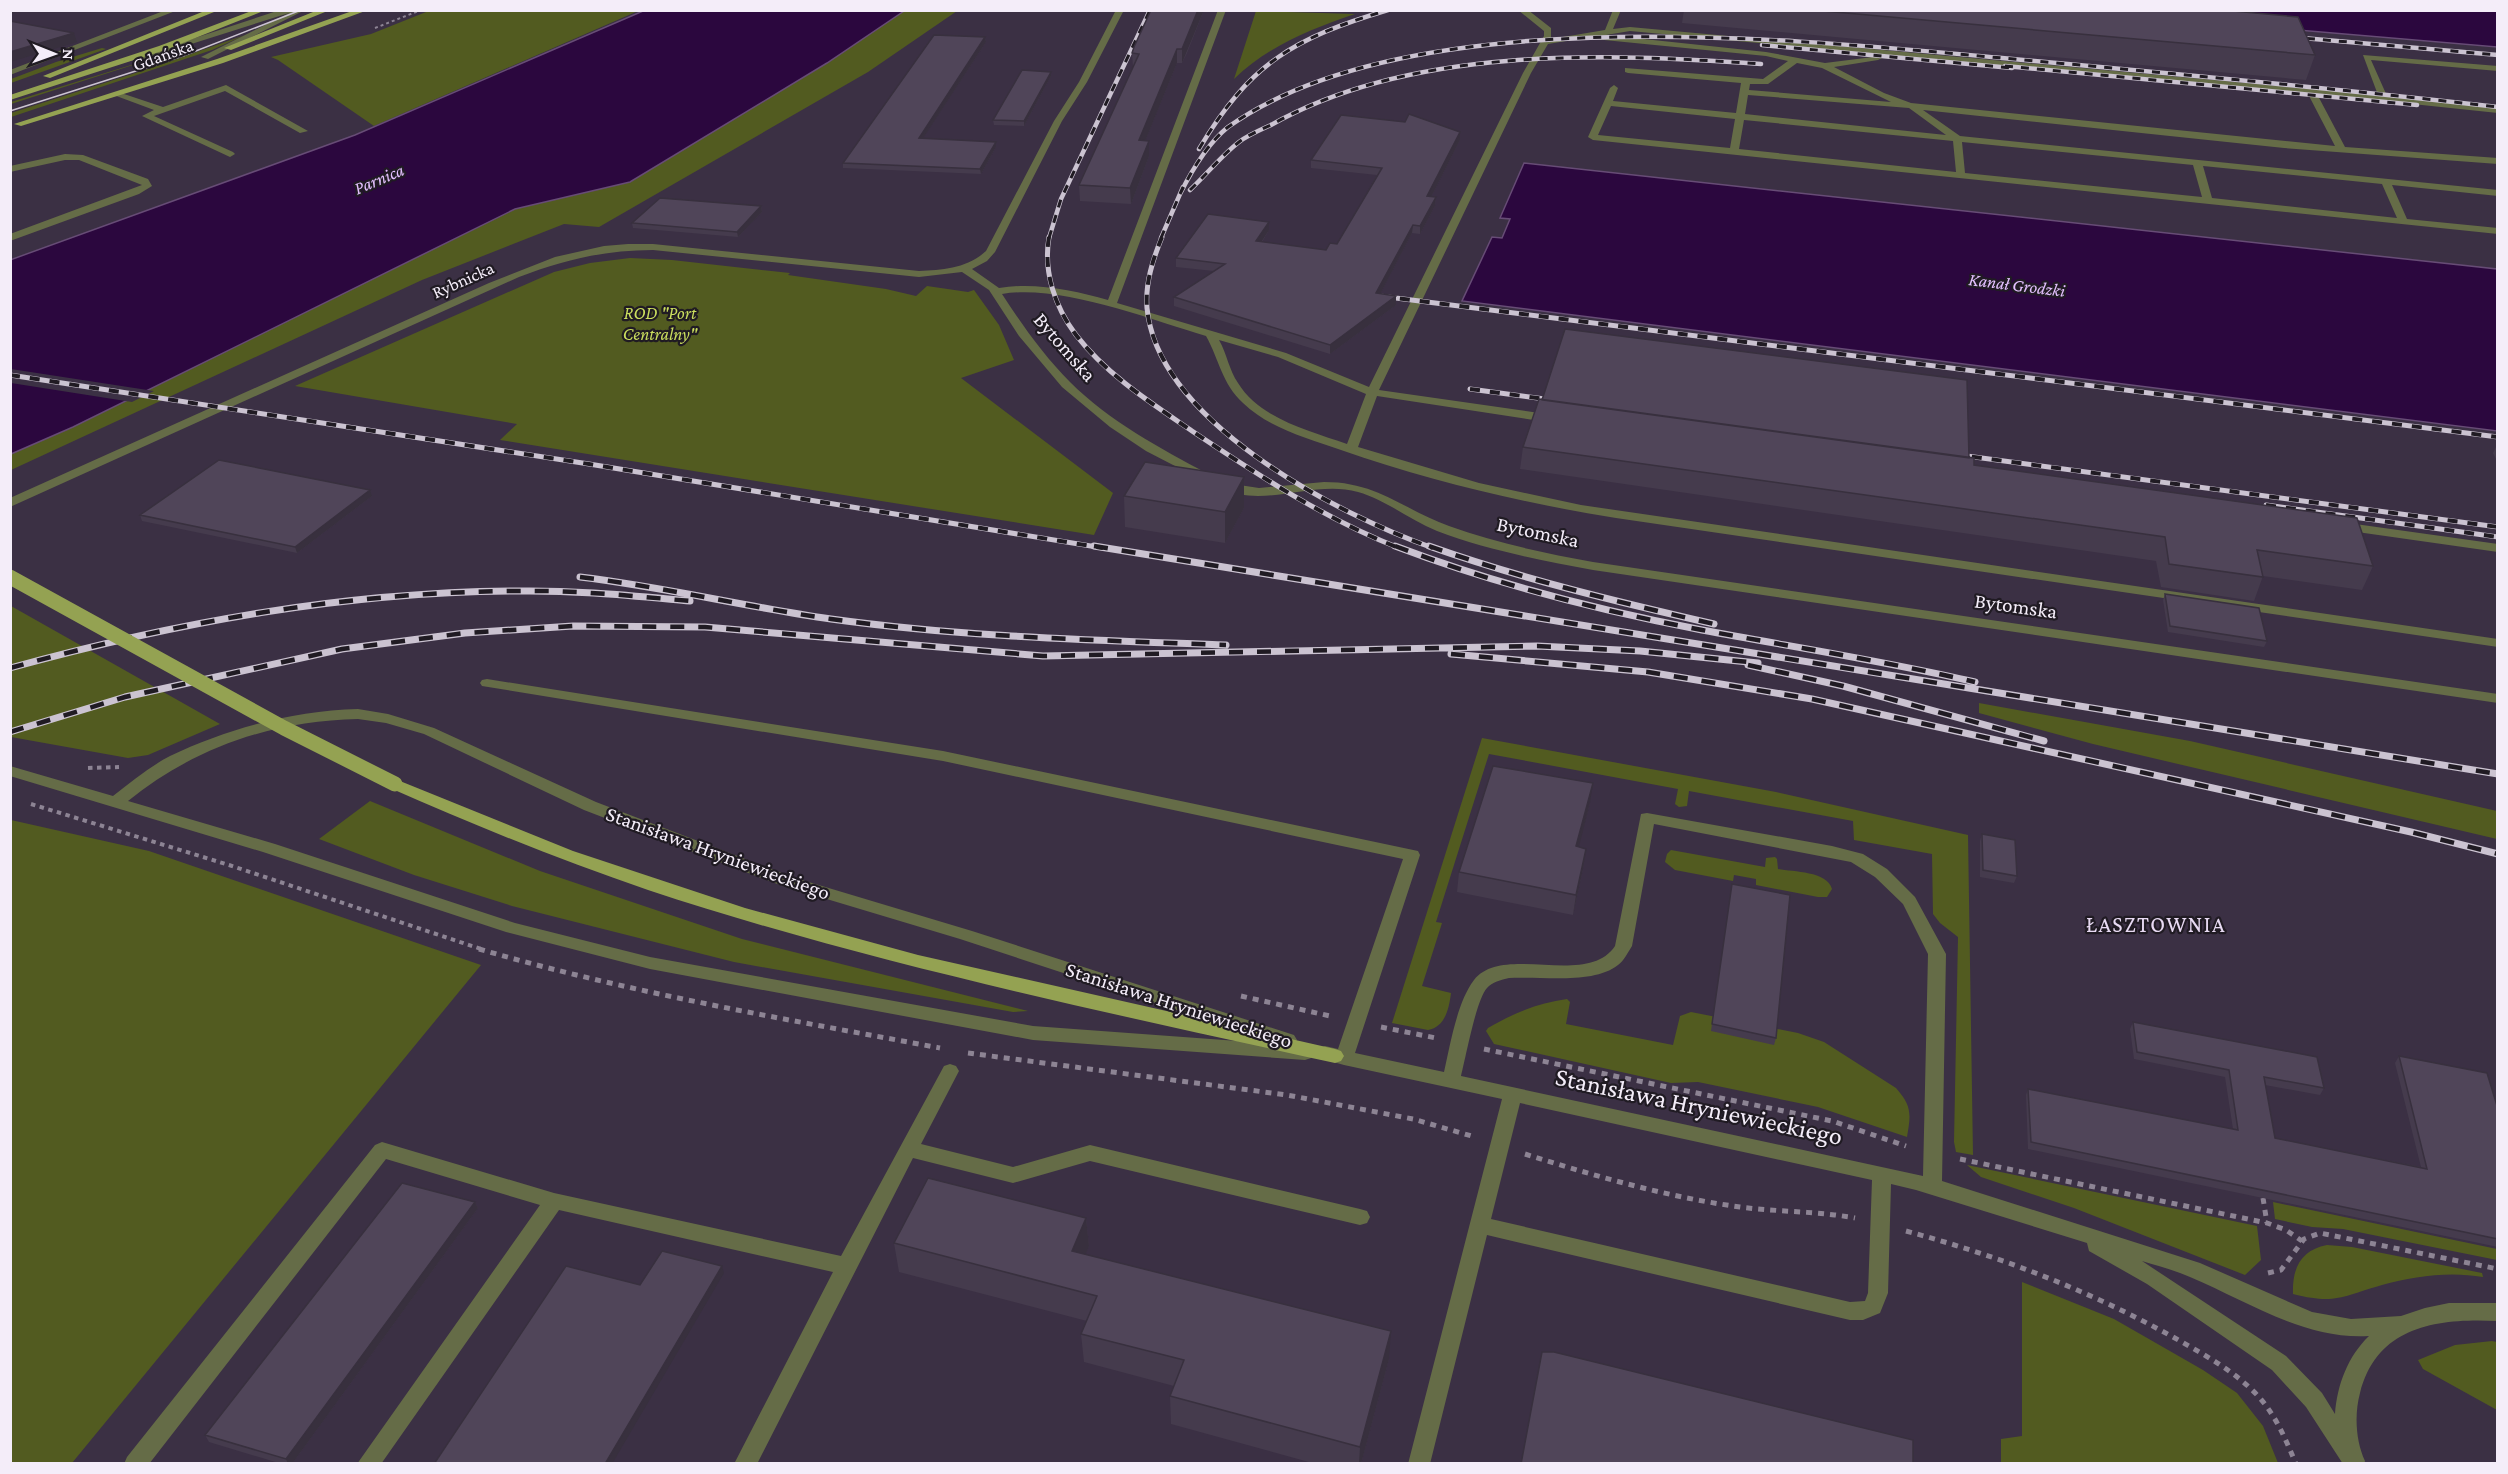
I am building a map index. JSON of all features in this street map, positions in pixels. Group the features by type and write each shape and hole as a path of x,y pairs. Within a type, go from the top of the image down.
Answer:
{"main road":[{"path":"10,90 215,10"},
{"name":"Gdańska","path":"10,98 162,48 262,10"},
{"name":"Gdańska","path":"14,125 205,57 326,10"},
{"path":"14,125 259,48 364,10"},
{"path":"10,577 284,728 395,784 543,848 651,887 753,918 969,975 1340,1057"}],"street":[{"path":"10,73 174,10"},
{"path":"20,94 290,10"},
{"path":"205,57 301,10"},
{"path":"963,268 978,262 990,252 1058,121 1083,82 1120,10"},
{"path":"1113,303 1222,10"},
{"path":"1351,450 1372,392 1521,84 1545,42 1548,30 1522,10"},
{"path":"1608,32 1617,10"},
{"path":"1545,42 1630,29 2498,110"},
{"path":"1584,36 1766,54 1825,66 1881,95 1912,106 1957,138"},
{"path":"1825,66 1903,54"},
{"path":"2384,98 2366,57 2498,69"},
{"path":"1628,70 1765,82 1795,60"},
{"path":"1734,152 1746,81"},
{"path":"230,154 146,116 226,88 303,130"},
{"path":"1614,88 1593,137 2498,231"},
{"path":"1744,92 1912,106 2342,150 2498,162"},
{"path":"2311,92 2342,150"},
{"path":"115,94 163,110"},
{"path":"1607,103 2498,193"},
{"path":"1957,138 1960,176"},
{"path":"10,169 66,157 80,157 145,181 147,186 10,238"},
{"path":"2197,163 2208,202"},
{"path":"2386,182 2404,222"},
{"name":"Rybnicka","path":"10,503 539,264 573,254 616,247 653,247 912,274 940,273 963,268"},
{"name":"Bytomska","path":"963,268 996,292 1036,351 1066,385 1089,405 1150,448 1231,489 1283,491 1315,487 1355,487 1423,520 1485,543 1559,559 2498,699"},
{"path":"996,292 1011,289 1056,291 1113,303 1282,355 1372,392 1561,420"},
{"path":"1211,335 1220,349 1229,382 1249,403 1290,427 1351,450 1488,491 1554,505 2498,643"},
{"path":"2331,525 2498,548"},
{"path":"488,684 943,756 1412,855 1356,1022 1340,1057"},
{"name":"Stanisława Hryniewieckiego","path":"116,802 149,776 176,760 252,729 319,715 358,714 388,718 429,731 590,806 786,881 966,935 1340,1057 1932,1186 2193,1269 2310,1320 2351,1328 2400,1325"},
{"name":"Stanisława Hryniewieckiego","path":"10,771 268,848 512,928 650,963 1032,1033 1340,1057"},
{"path":"1451,1080 1481,983 1502,973 1586,970 1611,962 1623,946 1647,818 1832,851 1857,858 1881,873 1909,901 1937,954 1932,1186"},
{"path":"745,1464 846,1266 950,1071"},
{"path":"1419,1464 1514,1094"},
{"path":"909,1149 1013,1175 1090,1153 1360,1217"},
{"path":"135,1464 382,1150 554,1201 846,1266"},
{"path":"1480,1225 1850,1311 1863,1311 1873,1307 1878,1293 1882,1174"},
{"path":"368,1464 554,1201"},
{"name":"Stanisława Hryniewieckiego","path":"2048,1222 2132,1265 2268,1354 2289,1371 2314,1400 2354,1462"},
{"path":"2354,1462 2348,1442 2346,1408 2352,1377 2366,1352 2387,1332 2431,1314 2498,1312"}],"path":[{"path":"22,801 229,865 456,942 535,965 659,995 948,1049"},
{"path":"1231,994 1832,1121 1933,1154 2267,1223 2286,1230 2302,1241"},
{"path":"958,1051 1056,1066 1270,1091 1442,1127 1575,1170 1717,1203 1764,1209 1823,1212 1950,1242 2018,1264 2104,1300 2218,1364 2254,1392 2282,1429 2296,1464"},
{"path":"2264,1198 2267,1223"},
{"path":"2281,1270 2302,1241 2314,1234 2325,1233 2498,1269"}],"green space":[{"path":"431,10 638,11 374,126 271,57 371,34"},
{"path":"904,11 957,11 868,72 599,227 564,224 422,280 11,470 10,454 73,427 515,209 630,182 827,63"},
{"path":"1256,11 1355,14 1322,26 1276,48 1247,67 1234,79"},
{"path":"245,35 212,50 11,117 11,113"},
{"path":"102,48 106,49 11,83 11,79"},
{"path":"183,49 11,104 11,102"},
{"name":"ROD \"Port Centralny\"","path":"630,258 672,260 790,273 788,275 886,289 916,296 927,286 968,292 974,290 999,325 1014,360 961,378 1113,493 1094,535 500,440 517,424 295,386 554,272 590,263"},
{"path":"10,606 220,724 148,755 128,758 11,737"},
{"path":"1979,703 2190,741 2497,811 2497,839 2093,744 1979,713"},
{"path":"1482,738 1776,792 1968,835 1973,1155 1956,1152 1954,1142 1958,937 1940,923 1933,914 1932,854 1854,840 1853,821 1689,791 1687,806 1679,807 1675,804 1678,789 1489,754 1436,922 1442,923 1422,986 1451,993 1447,1011 1438,1025 1428,1030 1392,1023"},
{"path":"370,801 540,871 742,939 1028,1011 1013,1012 734,962 512,906 414,875 319,839"},
{"path":"11,820 149,851 481,965 72,1463 11,1463"},
{"path":"1671,850 1765,867 1766,858 1775,857 1778,869 1817,876 1829,883 1832,889 1827,897 1818,897 1756,885 1756,879 1734,875 1733,881 1675,870 1665,862"},
{"path":"1567,999 1570,1002 1566,1024 1673,1045 1680,1016 1691,1012 1798,1033 1824,1042 1896,1088 1908,1105 1907,1137 1818,1107 1698,1082 1671,1083 1494,1044 1486,1031 1526,1009"},
{"path":"1967,1165 2257,1226 2261,1260 2245,1275 2074,1208 1981,1177"},
{"path":"2273,1202 2497,1249 2497,1260 2343,1229 2312,1227 2275,1219"},
{"path":"2327,1245 2352,1247 2482,1273 2483,1277 2458,1274 2419,1277 2330,1299 2293,1294 2294,1276 2300,1262 2311,1251"},
{"path":"2022,1282 2114,1319 2203,1370 2237,1393 2263,1426 2278,1463 2001,1463 2001,1439 2022,1436"},
{"path":"2497,1342 2497,1410 2423,1369 2418,1360 2455,1345"}],"water":[{"name":"Parnica","path":"643,11 904,11 827,63 630,182 515,209 73,427 11,454 10,260 355,135"},
{"path":"2074,11 2497,11 2497,47"},
{"name":"Kanał Grodzki","path":"1524,163 2497,269 2497,431 1462,301 1492,237 1502,238 1510,219 1500,218"}],"pier":[{"path":"11,369 154,391 132,402 11,383"}],"building":[{"path":"1151,10 1198,10 1182,49 1177,49 1139,140 1149,141 1130,188 1079,185 1139,54 1132,53"},
{"path":"1812,10 2222,10 2298,17 2315,55"},
{"path":"10,21 74,33 10,52"},
{"path":"934,35 985,37 919,138 996,142 980,169 843,163"},
{"path":"1022,70 1051,72 1024,121 993,120"},
{"path":"1409,114 1460,132 1427,196 1436,197 1420,226 1413,225 1376,293 1396,296 1330,345 1174,297 1225,264 1176,258 1208,214 1269,222 1256,241 1326,250 1330,243 1337,244 1382,168 1311,160 1341,115 1405,122"},
{"path":"660,198 761,206 737,232 632,223"},
{"path":"1565,329 1967,380 1969,458 1542,400"},
{"path":"1539,399 1974,458 1974,465 2357,518 2373,566 2257,550 2263,577 2169,564 2165,537 1523,447"},
{"path":"219,460 370,490 295,547 140,515"},
{"path":"1145,462 1244,477 1225,512 1124,496"},
{"path":"2165,594 2259,608 2267,641 2170,626"},
{"path":"1493,766 1593,783 1576,846 1586,849 1576,895 1459,872"},
{"path":"1982,834 2015,840 2017,876 1983,870"},
{"path":"1732,884 1790,895 1776,1038 1712,1024"},
{"path":"2133,1022 2317,1057 2324,1088 2264,1077 2275,1138 2427,1169 2399,1056 2487,1073 2498,1109 2498,1239 2031,1142 2028,1089 2238,1130 2229,1070 2137,1052"},
{"path":"928,1178 1086,1218 1072,1251 1391,1331 1360,1447 1170,1396 1184,1360 1081,1334 1097,1296 894,1243"},
{"path":"402,1183 475,1202 286,1459 205,1435"},
{"path":"662,1251 722,1266 605,1464 434,1464 566,1266 640,1285"},
{"path":"1542,1352 1554,1352 1913,1440 1913,1464 1521,1464"}],"tram line":[{"path":"10,111 183,56 301,10"}],"railway":[{"path":"1049,238 1061,199 1150,10"},
{"path":"1199,149 1237,95 1277,58 1326,31 1388,10"},
{"path":"1180,194 1213,141 1228,127 1304,87 1394,60 1494,44 1600,37 1814,42 2188,75 2498,107"},
{"path":"2291,37 2498,55"},
{"path":"1762,45 2012,68"},
{"path":"1190,190 1226,153 1250,135 1326,99 1385,81 1446,68 1510,61 1574,58 1701,60 1761,64"},
{"path":"2005,66 2417,105"},
{"path":"1161,238 1183,187"},
{"path":"1049,237 1048,263 1052,289 1062,313 1076,335 1101,363 1161,410 1267,480 1345,524 1399,548"},
{"path":"1162,237 1150,271 1147,308 1159,350 1183,389 1217,425 1258,458 1303,487 1349,512 1433,548"},
{"path":"1380,296 2498,437"},
{"path":"10,375 589,464 1103,548"},
{"path":"1470,389 1560,401"},
{"path":"1952,454 2498,527"},
{"path":"2266,505 2498,537"},
{"path":"1094,546 2498,774"},
{"path":"1395,546 1508,584 1624,614 1975,682"},
{"path":"1429,546 1535,579 1714,624"},
{"path":"580,577 831,619 880,625 1028,637 1226,645"},
{"path":"10,668 198,624 261,613 388,597 539,591 690,601"},
{"path":"10,732 125,697 342,649 465,633 573,626 705,627 1043,656 1537,646 1640,651 1758,663"},
{"path":"1451,654 1648,672 1812,699 2411,832 2498,854"},
{"path":"1748,665 1843,686 2044,741"}],"district":[{"name":"ŁASZTOWNIA","path":"2156,924"}]}
